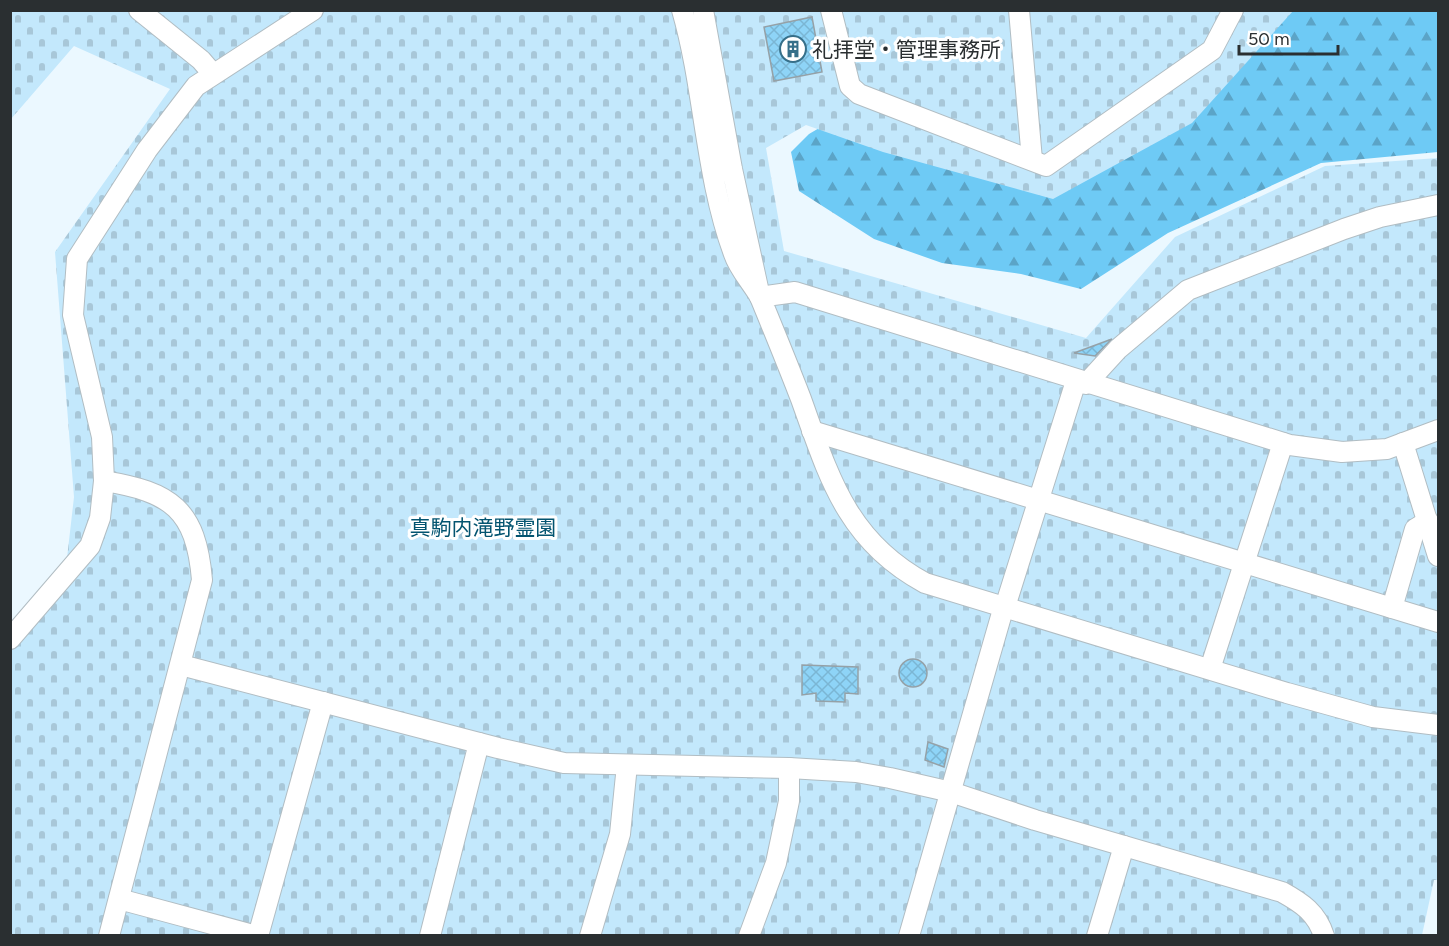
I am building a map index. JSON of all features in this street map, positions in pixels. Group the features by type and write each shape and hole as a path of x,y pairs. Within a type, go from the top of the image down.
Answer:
{"lane":[{"path":"139,10 201,60 213,74"},
{"path":"10,639 90,546 100,518 104,481 102,437 73,315 77,259 147,150 196,86 313,10"},
{"path":"682,10 724,223 734,256 760,297"},
{"path":"703,10 732,169 760,297 826,470 845,508 872,546 906,573 925,584 1373,717 1438,724"},
{"path":"831,10 850,86 859,94 1046,166 1212,50 1233,10"},
{"path":"1019,10 1032,160"},
{"path":"909,936 1004,607 1081,382 1188,290 1344,229 1380,217 1438,205"},
{"path":"760,297 795,292 1283,443 1342,452 1387,449 1438,430"},
{"path":"812,430 1438,622"},
{"path":"1210,669 1283,443"},
{"path":"1404,443 1438,556"},
{"path":"104,481 142,487 168,502 188,521 199,550 202,580 109,936"},
{"path":"1392,608 1415,529 1428,521"},
{"path":"181,664 479,743 564,763 789,768 856,772 951,792 1282,892 1303,904 1318,920 1323,936"},
{"path":"119,899 258,936 322,702"},
{"path":"430,936 479,743"},
{"path":"590,936 620,834 627,765"},
{"path":"749,936 776,863 789,801 789,768"},
{"path":"1097,936 1124,846"}],"green space":[{"name":"真駒内滝野霊園","path":"11,11 1293,11 1192,123 1053,199 883,152 806,125 766,148 784,251 1086,338 1175,237 1325,166 1438,158 1438,880 1434,880 1422,935 11,935 11,625 67,558 74,497 55,252 170,89 74,46 11,119"},
{"path":"1255,11 1438,11 1438,152 1321,163 1168,233 1081,289 1021,274 942,263 874,239 799,191 791,152 809,134 826,124"}],"building":[{"name":"礼拝堂・管理事務所","path":"812,17 822,72 774,81 764,27"},
{"path":"1112,339 1095,356 1074,353"},
{"path":"913,659 923,663 927,673 923,683 913,687 903,683 899,673 903,663"},
{"path":"802,665 858,667 858,694 845,693 845,702 816,701 816,693 802,695"},
{"path":"928,742 948,749 944,767 925,760"}],"place":[{"name":"礼拝堂・管理事務所","path":"793,49"}]}
